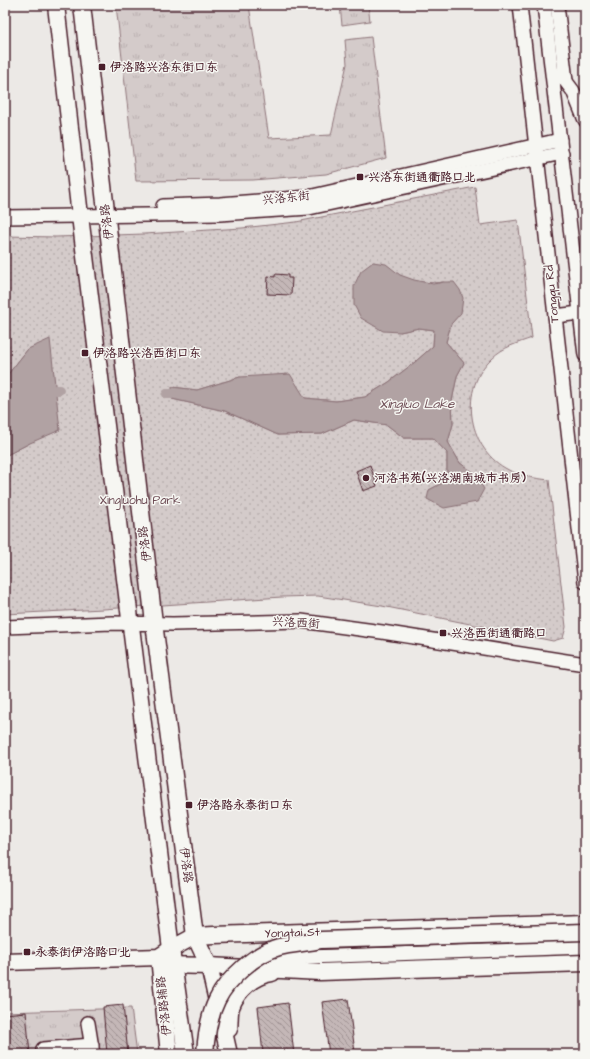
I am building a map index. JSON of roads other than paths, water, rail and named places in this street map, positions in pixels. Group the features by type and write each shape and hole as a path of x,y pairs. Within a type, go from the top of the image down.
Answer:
{"main road":[{"name":"伊洛路","path":"56,5 131,627 166,959 186,1054"},
{"name":"伊洛路","path":"82,5 154,627 195,936 210,966"},
{"name":"Yongtai St","path":"5,970 166,959 195,936 585,923"},
{"path":"219,1052 206,1042 212,1014 217,1000 241,970 264,953 278,948 321,940 585,932"},
{"name":"Yongtai St","path":"5,962 166,959 210,966 320,972 585,963"},
{"name":"伊洛路辅路","path":"166,959 169,1054"},
{"path":"210,966 219,1052"},
{"path":"219,1052 230,1008 238,994 253,979 270,973 320,972"}],"street":[{"name":"Tongqu Rd","path":"520,5 555,316 580,502 585,582"},
{"path":"544,5 582,315 585,355"},
{"path":"557,5 566,81"},
{"path":"551,62 573,91 585,120"},
{"name":"兴洛东街","path":"5,217 308,197 560,140"},
{"name":"兴洛东街","path":"106,211 220,214 308,208 562,153"},
{"name":"兴洛东街","path":"5,209 80,212"},
{"path":"555,316 582,315"},
{"name":"兴洛西街","path":"154,627 173,624 301,621 382,632 585,664"},
{"name":"兴洛西街","path":"5,627 300,628 585,672"},
{"name":"兴洛西街","path":"5,635 131,627"},
{"path":"210,966 309,958 585,947"},
{"path":"43,1054 43,1049 93,1049 88,1023"}],"water":[{"name":"Xingluo Lake","path":"373,262 386,264 400,275 414,280 433,284 454,282 460,290 463,298 461,313 451,324 446,342 464,363 457,376 452,401 453,424 448,442 460,463 474,473 484,489 477,502 444,508 427,499 429,490 444,482 447,474 447,453 433,438 404,438 387,425 354,420 322,434 278,435 225,411 172,399 172,387 197,390 240,377 290,374 305,398 336,401 365,397 389,382 433,346 434,330 419,328 400,332 383,331 361,318 354,305 354,286 361,271"},
{"path":"50,339 60,430 5,456 5,378 28,349"}],"waterway":[{"path":"167,394 172,394"}],"place":[{"name":"伊洛路兴洛东街口东","path":"102,67"},
{"name":"兴洛东街通衢路口北","path":"360,177"},
{"name":"伊洛路兴洛西街口东","path":"85,353"},
{"name":"河洛书苑(兴洛湖南城市书房)","path":"366,478"},
{"name":"兴洛西街通衢路口","path":"443,633"},
{"name":"伊洛路永泰街口东","path":"189,805"},
{"name":"永泰街伊洛路口北","path":"27,952"}],"park label":[{"name":"Xingluohu Park","path":"140,500"}]}
